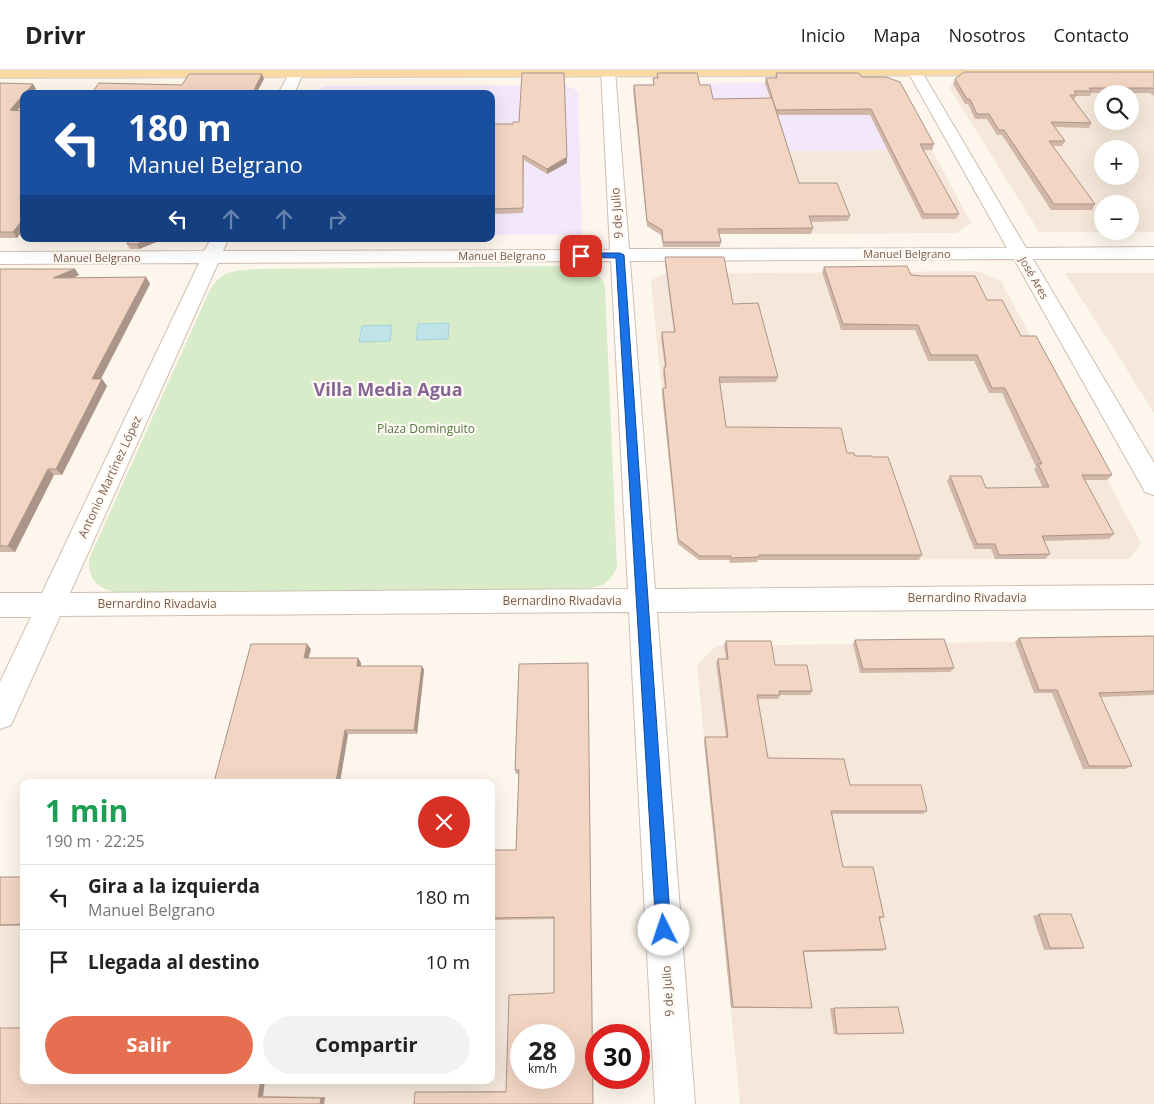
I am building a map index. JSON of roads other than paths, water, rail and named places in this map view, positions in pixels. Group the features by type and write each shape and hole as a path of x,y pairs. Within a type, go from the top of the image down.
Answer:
{"main road":[{"path":"0,74 1154,71"}],"street":[{"name":"9 de Julio","path":"608,71 675,1104"},
{"name":"José Ares","path":"915,72 1154,485"},
{"path":"288,90 296,74"},
{"name":"Manuel Belgrano","path":"0,258 215,248 620,255 1154,253"},
{"name":"Antonio Martínez López","path":"0,715 215,248"},
{"name":"Bernardino Rivadavia","path":"0,605 1154,597"}],"water":[{"path":"449,323 448,339 416,340 418,324"},
{"path":"392,325 390,341 359,342 362,326"}],"district":[{"name":"Villa Media Agua","path":"388,390"}],"park label":[{"name":"Plaza Dominguito","path":"426,429"}]}
